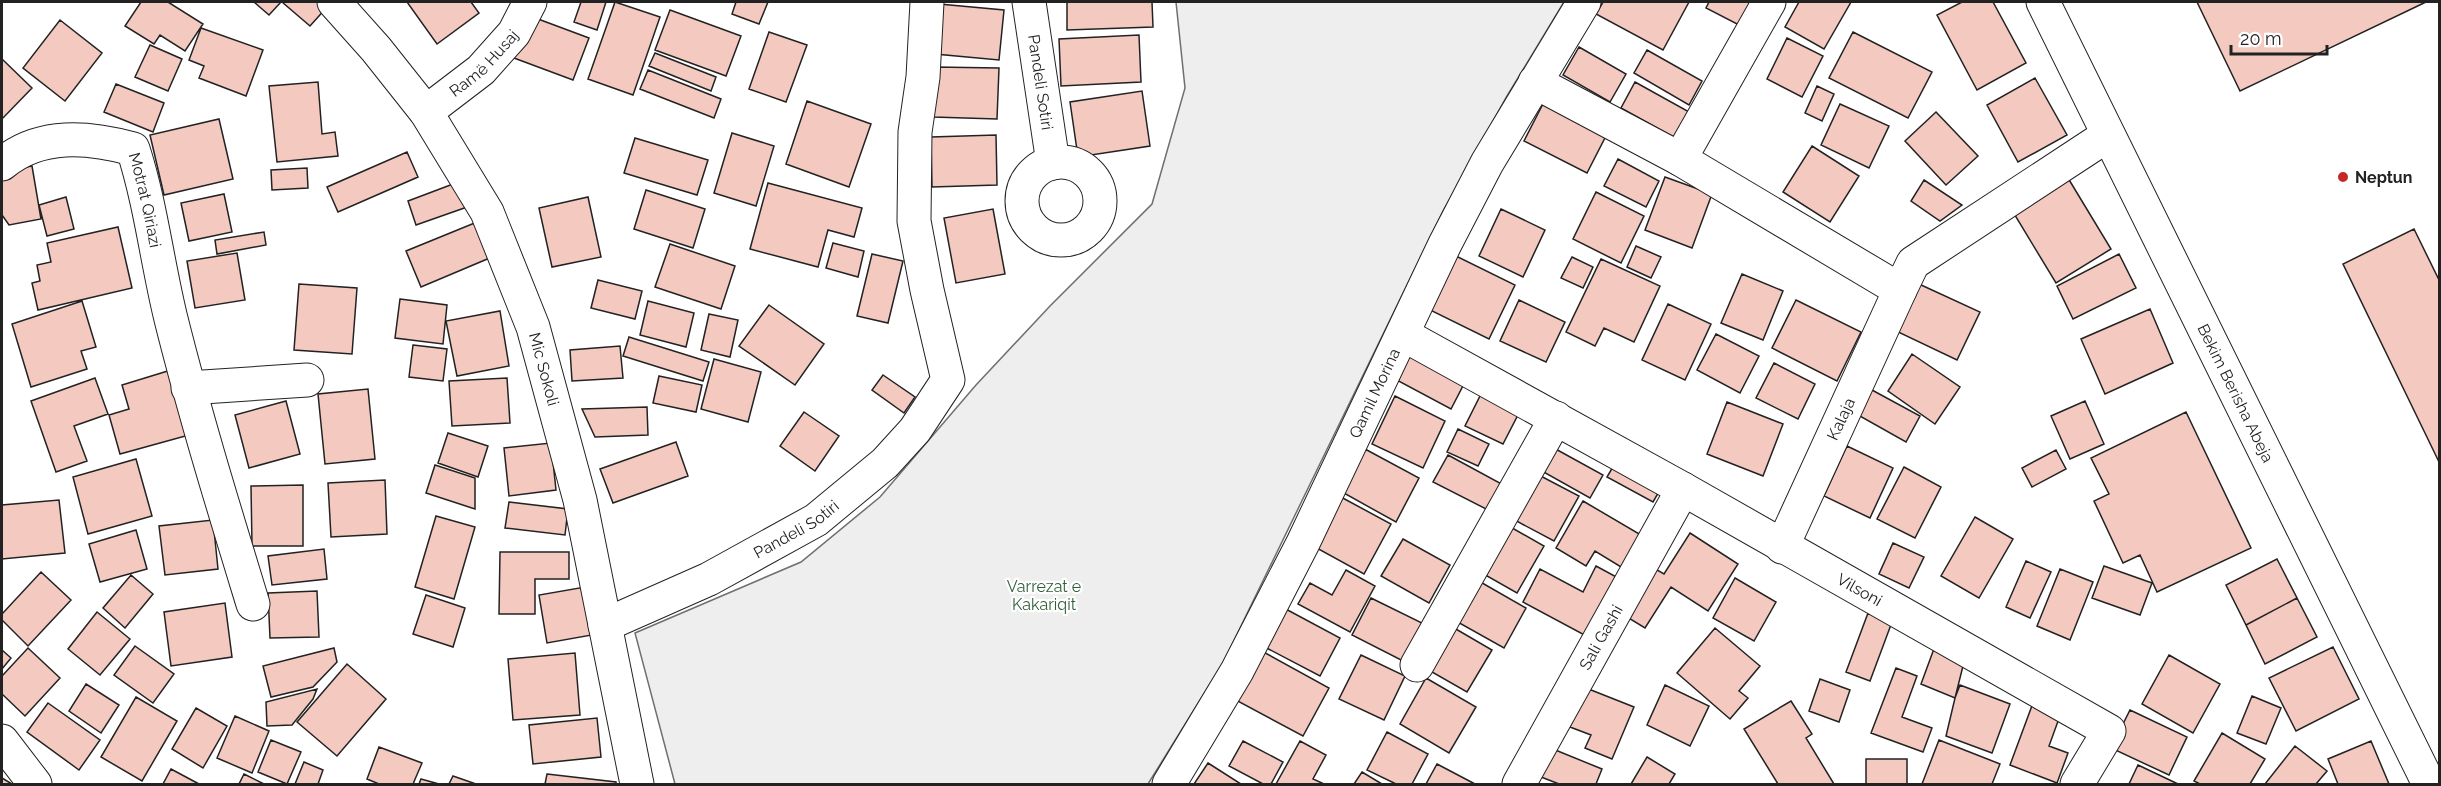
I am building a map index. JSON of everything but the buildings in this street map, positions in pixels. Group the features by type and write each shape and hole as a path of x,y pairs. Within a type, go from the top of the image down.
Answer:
{"street":[{"name":"Mic Sokoli","path":"334,2 376,49 426,112 487,212 533,327 580,500 638,784"},
{"name":"Ramë Husaj","path":"426,112 481,70 514,33 530,2"},
{"name":"Pandeli Sotiri","path":"605,625 710,579 816,520 885,463 915,430 948,380 914,221 915,132 923,77 927,2"},
{"name":"Pandeli Sotiri","path":"1029,2 1053,163"},
{"name":"Qamil Morina","path":"1170,784 1242,661 1303,543 1404,335 1445,244 1487,163 1584,2"},
{"path":"1680,159 1769,2"},
{"name":"Bekim Berisha Abeja","path":"2043,2 2429,784"},
{"path":"1535,82 1680,159 1900,290"},
{"name":"Kalaja","path":"1782,547 1913,263 2108,135"},
{"name":"Motrat Qiriazi","path":"2,164 14,154 58,139 99,140 134,149 146,187 167,304 188,388 253,604"},
{"name":"Vilsoni","path":"1404,335 1683,489 2109,731 2077,784"},
{"path":"188,388 307,381"},
{"path":"1417,665 1556,418"},
{"name":"Sali Gashi","path":"1519,784 1683,489"},
{"path":"2,741 35,784"}],"green space":[{"name":"Varrezat e Kakariqit","path":"1176,2 1564,2 1507,96 1443,211 1223,663 1148,784 675,784 635,633 801,562 880,497 976,385 1050,306 1152,204 1185,88"}],"place":[{"name":"Neptun","path":"2343,177"}]}
